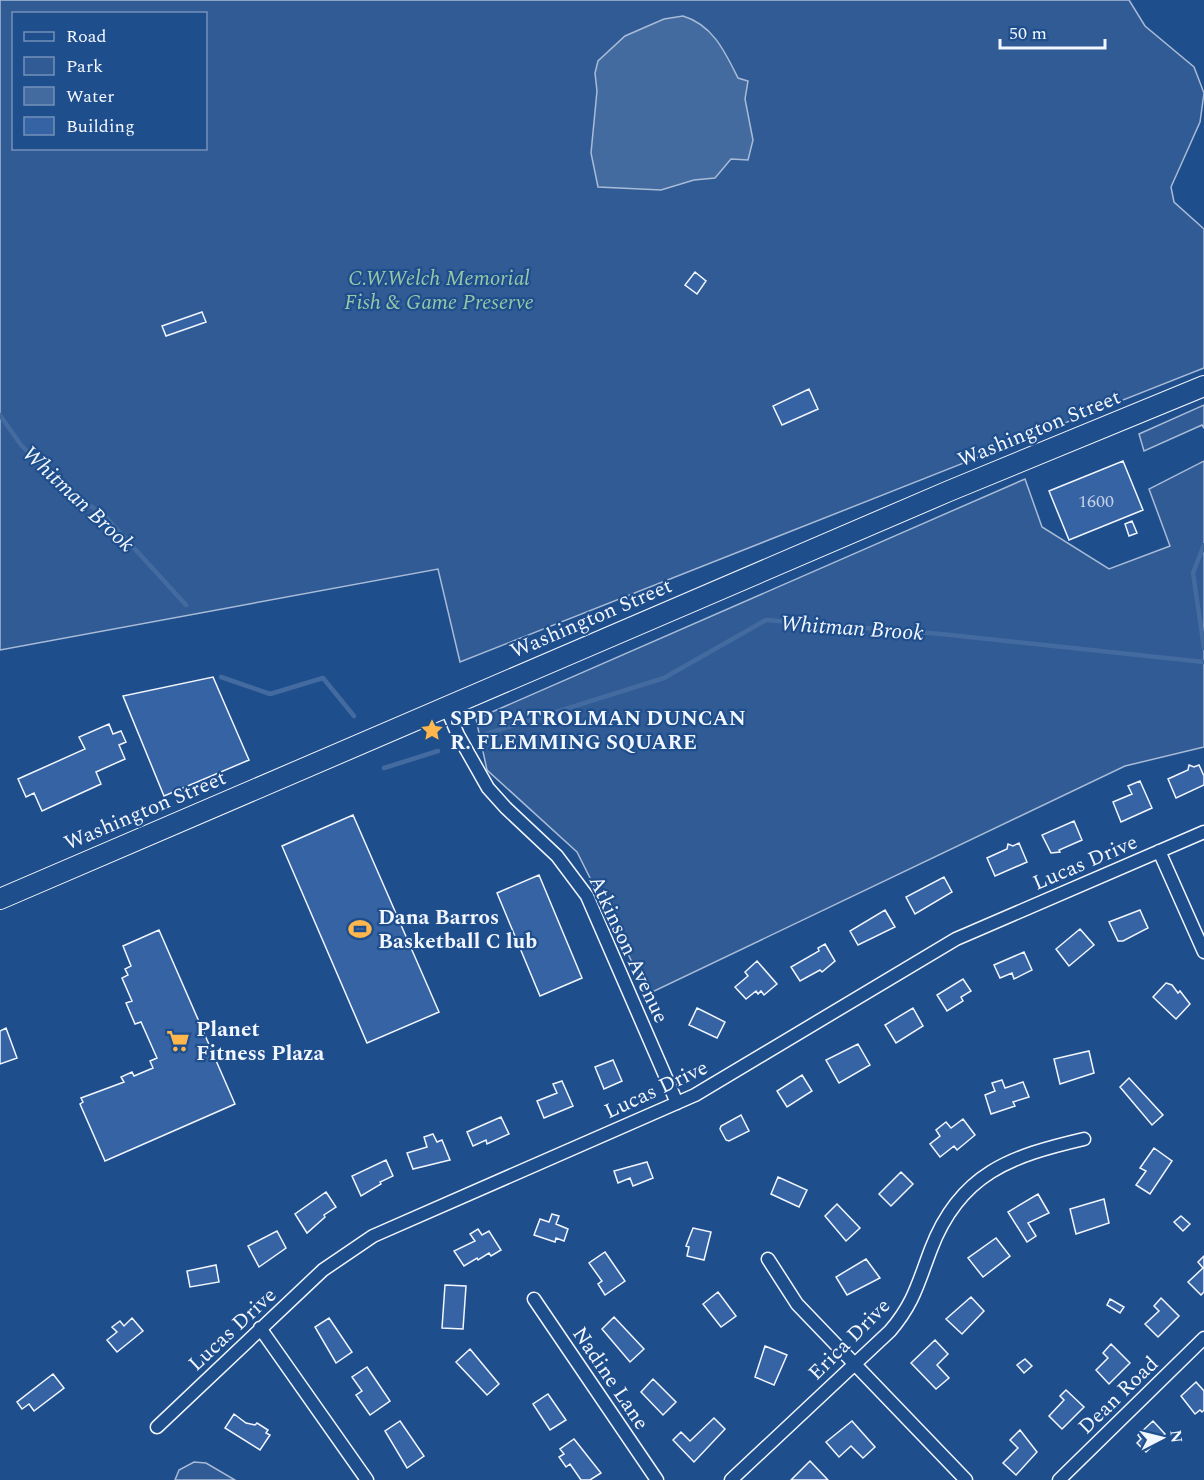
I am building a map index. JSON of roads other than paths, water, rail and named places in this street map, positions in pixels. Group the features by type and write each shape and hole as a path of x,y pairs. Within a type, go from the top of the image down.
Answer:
{"main road":[{"name":"Washington Street","path":"0,900 949,491 1204,386"}],"street":[{"name":"Atkinson Avenue","path":"446,707 458,735 488,788 557,856 587,896 677,1103"},
{"name":"Lucas Drive","path":"158,1427 260,1328 340,1257 373,1236 677,1103 717,1083 956,939 1204,832"},
{"path":"1159,851 1204,952"},
{"name":"Erica Drive","path":"732,1480 903,1315 914,1298 942,1224 958,1200 976,1183 1015,1158 1084,1139"},
{"path":"768,1259 797,1304 966,1480"},
{"name":"Nadine Lane","path":"534,1299 657,1480"},
{"path":"260,1328 367,1480"},
{"name":"Dean Road","path":"1059,1480 1204,1338"}],"water":[{"path":"683,16 693,20 710,33 723,49 738,78 748,81 745,99 753,140 748,160 731,159 715,178 694,180 661,190 598,187 591,153 597,91 595,73 598,61 625,36 664,19"}],"waterway":[{"name":"Whitman Brook","path":"0,415 21,445 65,490 103,514 186,605"},
{"name":"Whitman Brook","path":"1204,545 1193,573 1204,648"},
{"name":"Whitman Brook","path":"486,734 664,678 766,620 941,634 1204,662"},
{"name":"Whitman Brook","path":"221,677 270,694 323,678 354,716"},
{"name":"Whitman Brook","path":"384,768 438,751"}],"place":[{"name":"SPD PATROLMAN DUNCAN R. FLEMMING SQUARE","path":"432,730"},
{"name":"Dana Barros Basketball C lub","path":"360,929"},
{"name":"Planet Fitness Plaza","path":"178,1041"}],"park label":[{"name":"C.W.Welch Memorial Fish & Game Preserve","path":"439,290"}]}
